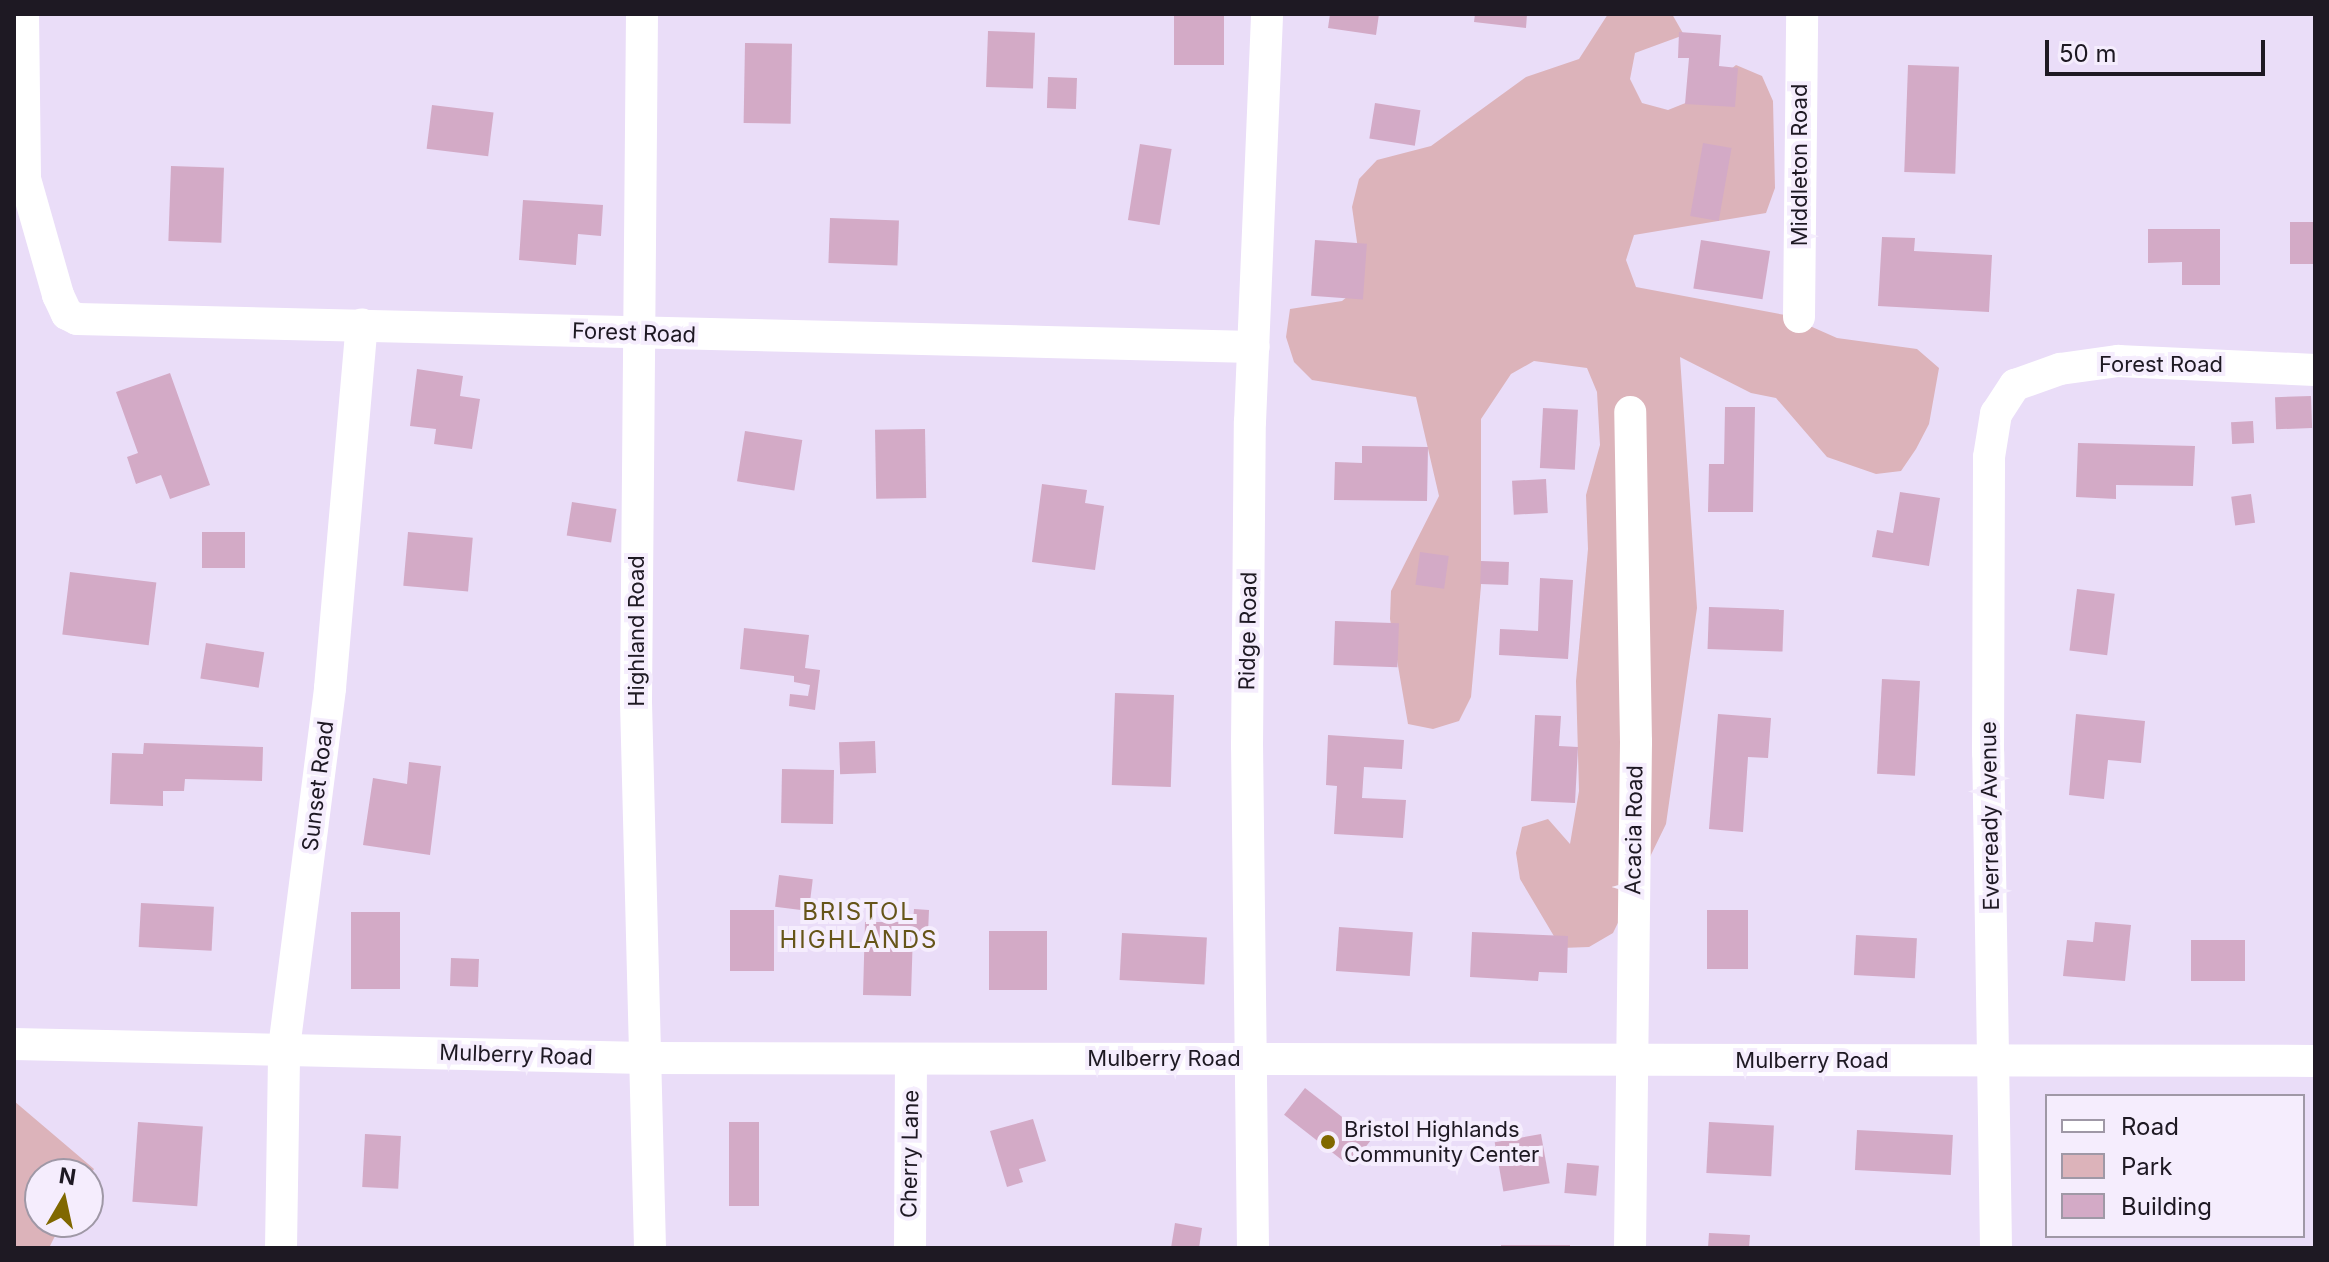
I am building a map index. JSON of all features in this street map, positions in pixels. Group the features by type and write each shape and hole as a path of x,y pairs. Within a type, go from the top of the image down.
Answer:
{"street":[{"name":"Forest Road","path":"23,14 23,159 48,267 67,314 77,319 186,325 362,324 1254,347"},
{"name":"Highland Road","path":"642,14 636,702 650,1248"},
{"name":"Ridge Road","path":"1253,1248 1247,746 1254,347 1267,14"},
{"name":"Middleton Road","path":"1799,317 1802,14"},
{"name":"Sunset Road","path":"281,1248 284,1048 330,688 362,324"},
{"name":"Forest Road","path":"2011,389 2060,369 2118,361 2315,370"},
{"name":"Everready Avenue","path":"1996,1248 1996,1060 1988,753 1989,457 1996,414 2011,389"},
{"name":"Acacia Road","path":"1630,412 1636,742 1630,1248"},
{"name":"Mulberry Road","path":"14,1044 645,1058 911,1060 2315,1061"},
{"name":"Cherry Lane","path":"910,1248 911,1060"}],"green space":[{"path":"1608,14 1672,14 1684,35 1635,53 1630,79 1642,103 1668,110 1693,100 1736,65 1762,76 1773,101 1775,188 1766,213 1634,235 1626,260 1636,287 1785,315 1837,338 1917,349 1939,368 1929,424 1916,449 1901,471 1876,474 1827,457 1776,398 1751,393 1680,357 1697,608 1666,824 1613,933 1589,947 1561,948 1520,879 1516,853 1522,827 1548,819 1570,844 1579,791 1576,681 1588,549 1586,495 1600,445 1597,392 1587,368 1534,361 1511,374 1481,419 1481,586 1471,697 1459,721 1433,729 1408,724 1390,619 1391,591 1439,496 1416,397 1312,380 1294,362 1286,337 1290,309 1342,301 1363,284 1352,207 1359,179 1377,160 1431,146 1526,77 1579,59"},
{"path":"14,1101 81,1158 24,1158 24,1238 54,1238 49,1248 14,1248"}],"building":[{"path":"1174,14 1224,14 1224,65 1174,65"},
{"path":"1330,14 1379,14 1376,35 1328,28"},
{"path":"1475,14 1527,14 1526,28 1474,22"},
{"path":"988,31 1035,33 1033,89 986,87"},
{"path":"1679,32 1721,35 1719,66 1738,68 1735,107 1685,104 1689,58 1678,58"},
{"path":"745,43 792,44 791,124 744,123"},
{"path":"1908,65 1959,67 1955,174 1904,172"},
{"path":"1048,77 1077,78 1076,109 1047,108"},
{"path":"1375,103 1420,110 1415,146 1369,139"},
{"path":"432,105 494,113 488,156 427,149"},
{"path":"1703,143 1732,148 1719,221 1690,216"},
{"path":"1140,144 1172,149 1160,225 1128,220"},
{"path":"171,166 224,168 221,243 168,241"},
{"path":"523,200 603,205 601,236 578,234 576,265 519,260"},
{"path":"830,218 899,220 897,265 828,263"},
{"path":"2290,222 2315,222 2315,264 2290,264"},
{"path":"2148,229 2220,229 2220,285 2182,285 2182,262 2148,263"},
{"path":"1882,237 1915,238 1914,251 1992,255 1989,312 1878,306"},
{"path":"1315,240 1367,244 1363,299 1311,296"},
{"path":"1701,240 1770,251 1762,299 1693,288"},
{"path":"417,369 463,376 460,396 480,399 472,449 434,444 436,429 410,426"},
{"path":"170,373 210,485 170,499 161,475 136,484 127,457 138,453 116,392"},
{"path":"2311,396 2312,428 2276,429 2275,397"},
{"path":"1725,407 1755,407 1753,512 1708,512 1709,464 1724,464"},
{"path":"1543,408 1578,410 1575,470 1540,468"},
{"path":"2253,421 2254,443 2232,444 2231,422"},
{"path":"925,429 926,498 876,499 875,430"},
{"path":"745,431 802,440 794,490 737,481"},
{"path":"2078,443 2195,446 2193,486 2116,485 2116,499 2076,497"},
{"path":"1362,446 1428,447 1427,501 1334,500 1335,462 1362,463"},
{"path":"1546,479 1548,513 1514,515 1512,481"},
{"path":"1042,484 1087,490 1085,503 1104,506 1095,570 1032,562"},
{"path":"1900,492 1940,498 1929,566 1872,557 1877,530 1893,533"},
{"path":"2251,494 2255,523 2235,526 2231,497"},
{"path":"572,502 616,509 611,543 567,536"},
{"path":"202,532 245,532 245,568 202,568"},
{"path":"408,532 473,538 468,591 403,586"},
{"path":"1420,552 1449,556 1444,589 1415,585"},
{"path":"1481,561 1509,562 1508,585 1480,584"},
{"path":"70,572 156,583 149,645 62,635"},
{"path":"1540,578 1573,580 1568,659 1499,655 1500,629 1538,631"},
{"path":"2077,589 2115,594 2107,655 2069,651"},
{"path":"1709,607 1784,610 1782,652 1708,649"},
{"path":"1335,621 1399,623 1397,667 1333,665"},
{"path":"744,628 809,635 805,668 820,670 815,710 789,706 790,694 808,696 810,685 794,682 794,676 740,669"},
{"path":"206,643 264,652 259,688 200,679"},
{"path":"1882,679 1920,681 1915,776 1877,774"},
{"path":"1115,693 1174,695 1171,787 1112,785"},
{"path":"1718,714 1771,718 1768,758 1748,757 1743,832 1709,829"},
{"path":"2076,714 2145,721 2141,763 2108,760 2104,799 2069,795"},
{"path":"1535,715 1561,716 1559,746 1578,747 1575,803 1531,801"},
{"path":"1328,735 1404,740 1402,769 1364,767 1362,798 1406,800 1403,838 1334,834 1337,786 1326,785"},
{"path":"875,741 876,773 840,774 839,742"},
{"path":"144,743 263,747 262,781 185,779 184,791 163,791 163,806 110,804 112,753 143,754"},
{"path":"409,762 441,766 430,855 363,845 373,778 407,784"},
{"path":"782,769 834,770 833,824 781,823"},
{"path":"779,875 813,879 809,911 775,907"},
{"path":"141,903 214,907 212,951 139,947"},
{"path":"914,909 929,910 928,933 913,932 911,996 863,995 865,922 913,922"},
{"path":"730,910 774,910 774,971 730,971"},
{"path":"1707,910 1748,910 1748,969 1707,969"},
{"path":"351,912 400,912 400,989 351,989"},
{"path":"2095,922 2131,925 2125,981 2063,976 2067,940 2093,942"},
{"path":"1339,927 1413,932 1410,976 1336,971"},
{"path":"989,931 1047,931 1047,990 989,990"},
{"path":"1472,932 1568,936 1567,973 1539,972 1538,981 1470,977"},
{"path":"1122,933 1207,937 1204,984 1120,980"},
{"path":"1856,935 1917,938 1915,978 1854,975"},
{"path":"2191,940 2245,940 2245,981 2191,981"},
{"path":"451,958 479,959 478,987 450,986"},
{"path":"1305,1088 1371,1140 1350,1167 1284,1115"},
{"path":"1033,1119 1046,1161 1019,1169 1023,1182 1007,1187 990,1131"},
{"path":"138,1122 203,1127 197,1206 132,1202"},
{"path":"729,1122 759,1122 759,1206 729,1206"},
{"path":"1709,1122 1774,1125 1771,1176 1706,1173"},
{"path":"1857,1130 1953,1135 1951,1175 1855,1170"},
{"path":"365,1134 401,1136 398,1189 362,1187"},
{"path":"1541,1134 1550,1183 1503,1191 1495,1142"},
{"path":"1567,1163 1599,1166 1596,1196 1564,1193"},
{"path":"1175,1223 1202,1228 1199,1248 1171,1248"},
{"path":"1709,1233 1750,1235 1749,1248 1708,1248"},
{"path":"1501,1245 1570,1245 1570,1248 1501,1248"}],"place":[{"name":"Bristol Highlands Community Center","path":"1328,1142"}],"district":[{"name":"BRISTOL HIGHLANDS","path":"859,926"}]}
